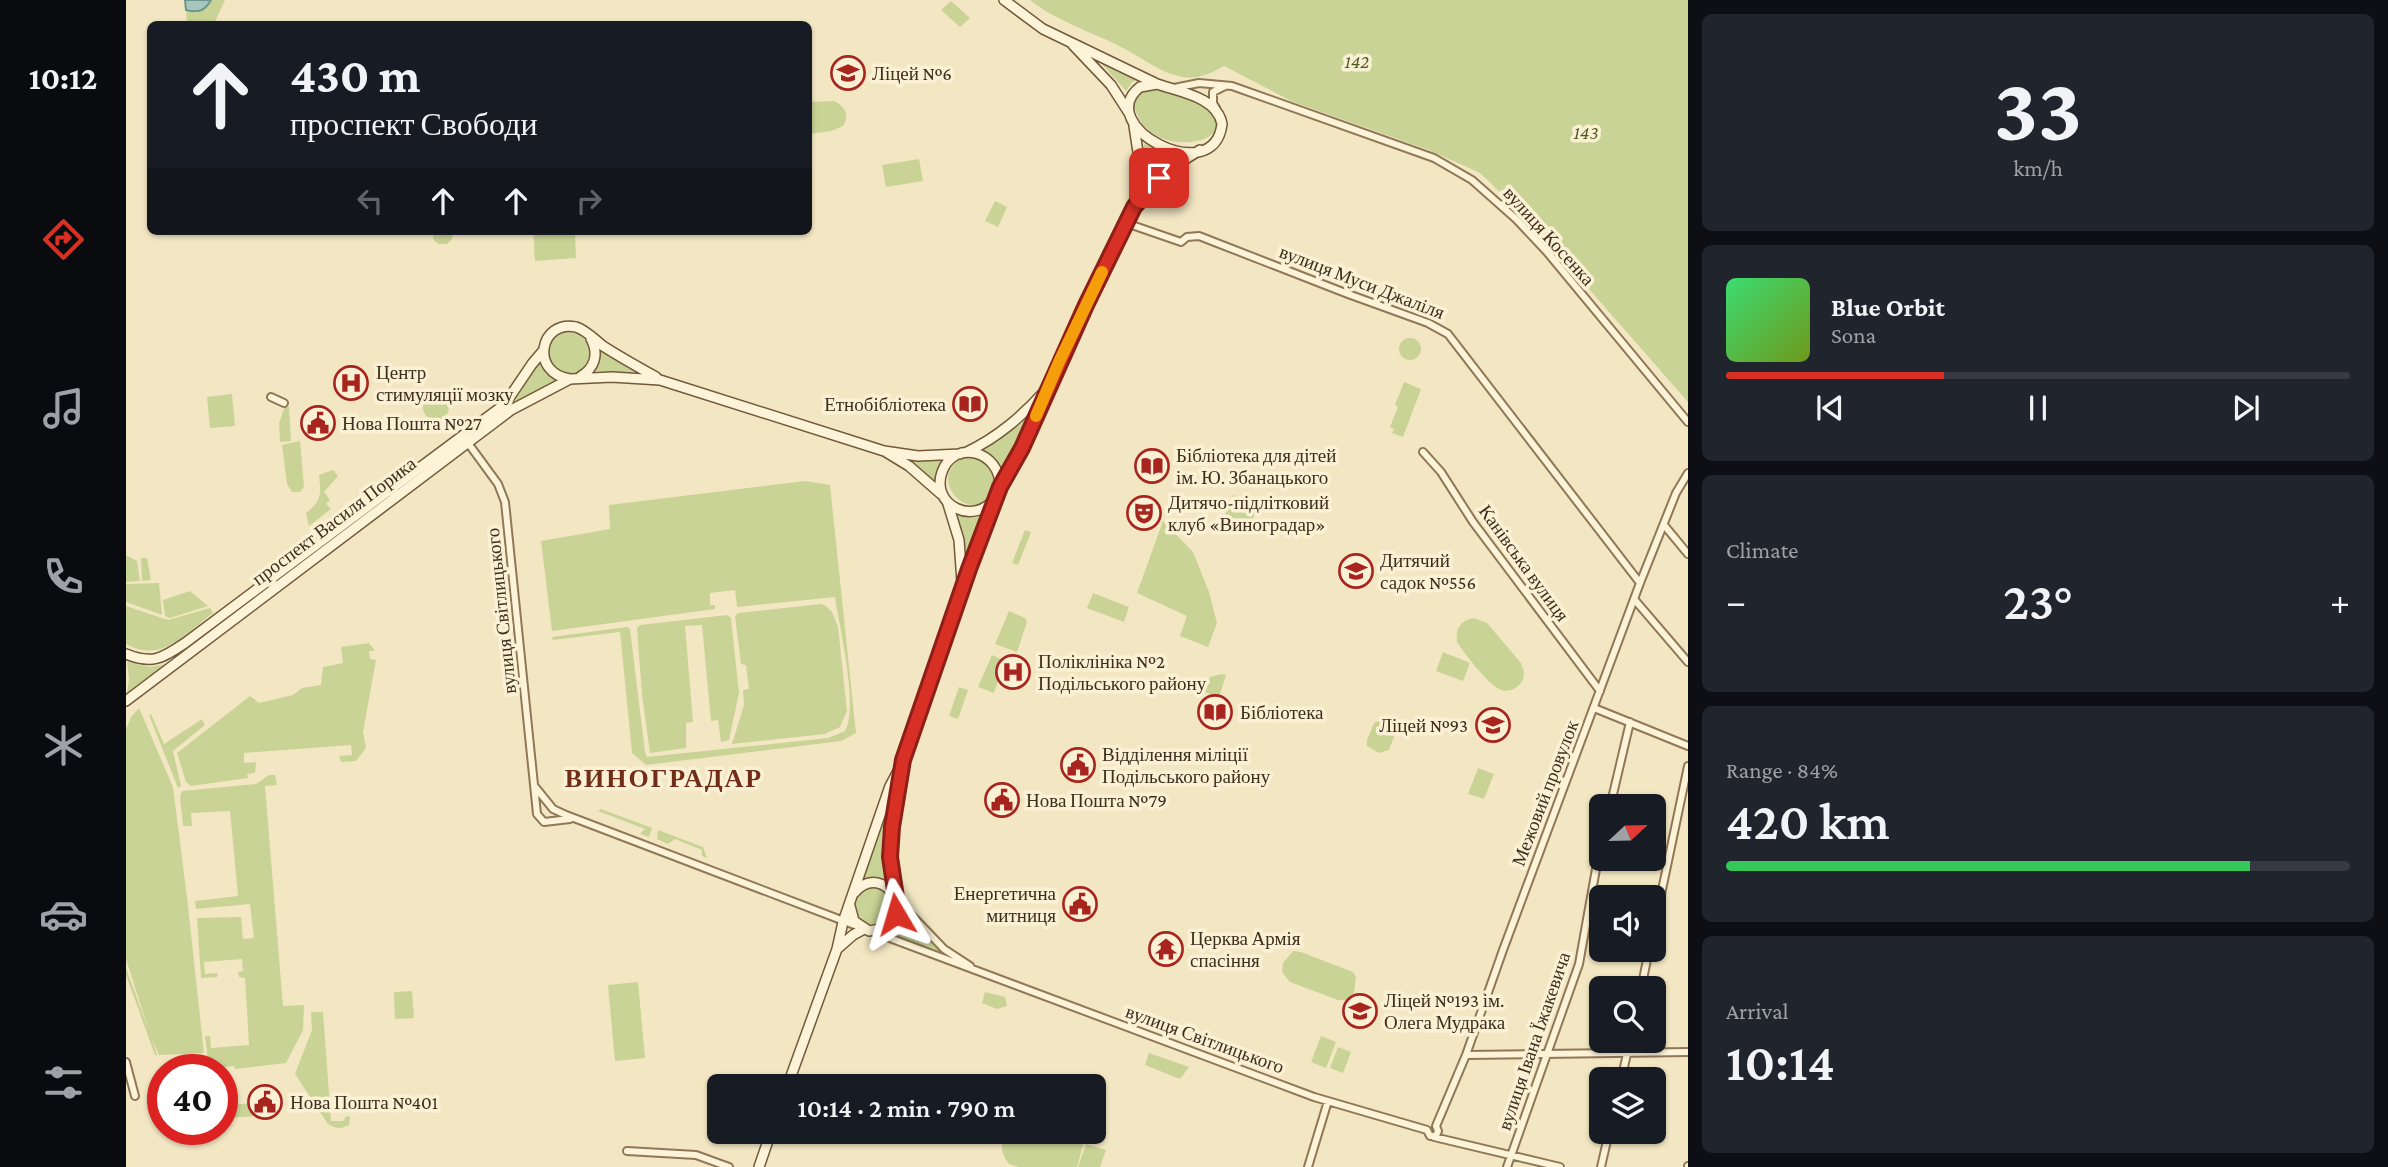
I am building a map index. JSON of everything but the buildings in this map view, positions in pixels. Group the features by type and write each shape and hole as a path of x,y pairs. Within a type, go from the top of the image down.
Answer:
{"street":[{"path":"1004,0 1043,29 1073,45 1216,108"},
{"path":"1073,45 1111,85 1138,130 1160,146 1185,152 1209,147 1220,135 1222,124 1213,103 1213,92 1227,85"},
{"name":"вулиця Косенка","path":"1172,89 1199,83 1227,85 1434,158 1472,180 1516,219 1547,252 1688,422"},
{"path":"1134,207 1140,165 1129,108 1136,90 1144,85 1157,84"},
{"path":"792,1074 837,949 843,922 890,786 903,760 1000,487 1022,448 1047,388 1134,207 1170,167 1200,150"},
{"name":"вулиця Муси Джаліля","path":"1126,223 1181,242 1187,237 1199,236 1443,331 1452,338 1640,583"},
{"name":"проспект Василя Порика","path":"126,654 145,661 156,659 185,643 505,404 531,364 543,351 545,342 557,330 574,327 660,380 884,451 918,456 962,453"},
{"path":"543,351 548,367 562,378 575,378 592,366 595,358 596,350 588,334"},
{"name":"проспект Василя Порика","path":"126,701 510,410 575,378 660,380"},
{"path":"962,591 960,540 940,486 943,469 950,460 996,436 1013,423 1047,388"},
{"path":"271,397 284,403"},
{"name":"вулиця Світлицького","path":"468,443 498,484 505,502 537,814"},
{"name":"проспект Василя Порика","path":"884,451 909,466 946,500"},
{"name":"Канівська вулиця","path":"1423,452 1441,472 1473,522 1600,691"},
{"path":"962,453 982,454 991,461 999,476 1000,487"},
{"name":"Межовий провулок","path":"1436,1126 1466,1055 1640,583 1676,493 1688,473"},
{"path":"946,500 962,511 973,512 989,506 996,498"},
{"path":"1664,525 1688,554"},
{"path":"1634,599 1688,662"},
{"path":"1594,708 1688,746"},
{"path":"1613,794 1630,722"},
{"path":"837,949 852,934 883,928 896,914 890,857 903,760"},
{"path":"1663,885 1688,766"},
{"path":"535,786 552,807 554,813 551,820 544,822 537,814 543,805 552,807"},
{"name":"вулиця Світлицького","path":"552,807 579,820 955,964 975,969 1328,1101 1427,1130"},
{"name":"вулиця Світлицького","path":"551,820 579,820"},
{"name":"вулиця Івана Їжакевича","path":"1507,1167 1579,964 1595,872"},
{"path":"867,930 852,917 851,899 863,885 873,883 883,885 895,897"},
{"name":"вулиця Світлицького","path":"895,897 944,949 975,969"},
{"path":"1466,1055 1688,1052"},
{"path":"1624,1067 1627,1054"},
{"path":"126,1062 135,1096"},
{"path":"1308,1167 1328,1101"},
{"path":"1434,1137 1438,1131 1436,1126 1430,1126 1427,1130 1429,1135 1434,1137 1560,1167"},
{"path":"759,1167 767,1144"},
{"path":"1601,1167 1606,1144"},
{"path":"627,1151 695,1155 729,1167"}],"green space":[{"path":"211,0 225,0 215,21 187,21 186,10 196,13"},
{"name":"143","path":"1030,0 1688,0 1688,402 1525,216 1480,173 1429,150 1291,101 1224,66 1196,77 1170,74 1063,20"},
{"path":"951,1 970,18 960,27 941,10"},
{"path":"1102,64 1139,79 1132,82 1126,91"},
{"path":"1153,88 1204,107 1216,121 1216,130 1198,141 1170,141 1156,136 1143,125 1134,108 1139,94"},
{"path":"834,101 841,105 846,118 843,126 812,134 812,102"},
{"path":"1144,144 1171,156 1155,170 1144,185"},
{"path":"919,159 923,181 886,187 882,165"},
{"path":"995,201 1007,207 998,227 985,221"},
{"path":"434,235 452,235 447,244 438,244 433,239"},
{"path":"533,235 575,235 576,258 535,261"},
{"path":"569,332 584,338 590,353 584,368 569,374 554,368 548,353 554,338"},
{"path":"1406,338 1414,338 1421,345 1421,353 1414,360 1406,360 1399,353 1399,345"},
{"path":"600,348 609,356 646,373 595,371"},
{"path":"540,362 546,374 557,380 506,408"},
{"path":"1404,382 1421,389 1403,437 1392,433 1394,429 1390,427"},
{"path":"232,394 235,426 210,428 207,397"},
{"path":"436,394 445,398 449,407 445,416 436,420 427,416 423,407 427,398"},
{"path":"285,406 289,407 291,441 280,442 279,423"},
{"path":"1033,414 1035,416 1003,476 997,461 983,451 983,448 1000,439"},
{"path":"300,441 304,487 300,492 292,492 287,484 282,445"},
{"path":"904,456 949,457 938,471 936,484 903,459"},
{"path":"964,456 984,457 998,482 990,497 979,504 968,504 958,499 951,489 948,478 952,467"},
{"path":"333,470 338,476 324,492 330,500 326,504 331,509 309,526 306,513 319,497 319,475"},
{"path":"805,481 830,485 856,733 841,741 646,765 632,753 620,632 553,640 552,637 627,627 630,629 647,757 828,738 845,731 850,704 847,666 835,597 737,607 735,590 710,593 710,605 715,605 715,609 552,631 541,541 610,529 609,505"},
{"path":"1233,495 1258,505 1249,530 1223,520"},
{"path":"986,511 966,570 965,542 957,515 970,516"},
{"path":"1163,521 1193,552 1209,592 1217,623 1208,647 1180,636 1187,616 1137,593"},
{"path":"1025,530 1031,532 1018,565 1012,563"},
{"path":"126,555 137,561 140,581 126,582"},
{"path":"141,558 147,558 151,580 142,581"},
{"path":"159,583 162,615 126,602 126,584"},
{"path":"190,591 208,606 170,618 165,616 163,600"},
{"path":"1093,593 1129,607 1124,622 1087,608"},
{"path":"821,604 832,612 838,627 847,711 840,727 825,734 732,744 744,705 743,690 749,689 746,665 741,664 735,616 738,613"},
{"path":"126,606 168,620 210,608 213,613 172,644 151,651 126,644"},
{"path":"1009,611 1025,618 1027,622 1017,652 995,644"},
{"path":"727,615 731,618 739,693 729,740 721,742 718,720 711,721 702,625 685,626 693,722 686,723 686,748 650,753 637,628 640,625"},
{"path":"1474,618 1487,623 1521,663 1523,680 1516,688 1506,691 1489,682 1457,642 1460,626"},
{"path":"369,643 375,651 369,651 370,659 376,660 363,732 366,748 356,761 341,762 339,756 352,755 351,745 244,753 244,763 256,762 255,773 247,774 248,778 191,786 186,782 177,753 250,696 259,703 293,695 302,688 321,685 323,667 343,663 341,647"},
{"path":"1443,652 1470,663 1463,681 1436,671"},
{"path":"992,655 1005,661 994,693 978,687"},
{"path":"127,662 150,667 166,664 127,693"},
{"path":"1226,675 1219,697 1204,692 1210,677"},
{"path":"959,687 968,690 958,719 949,716"},
{"path":"139,708 173,787 204,1053 159,1054 152,1039 155,1054 126,975 126,968 149,1031 126,959 126,729"},
{"path":"151,714 164,744 202,719 205,725 173,751 181,786 178,788 149,715"},
{"path":"1383,719 1389,721 1396,731 1389,750 1379,753 1367,746 1367,740 1374,723"},
{"path":"1478,768 1494,774 1484,799 1468,794"},
{"path":"269,775 275,775 277,785 265,786 283,1006 304,1005 303,1030 286,1063 238,1069 238,1054 207,1054 205,1036 210,1036 211,1048 249,1045 245,978 239,977 238,972 243,971 242,959 204,962 205,974 218,973 217,977 201,978 197,918 241,917 243,939 254,938 250,904 196,909 195,901 238,896 230,811 191,813 192,826 183,826 180,797 182,791 256,784"},
{"path":"601,809 652,828 649,837 640,834 645,829 598,811"},
{"path":"882,816 885,817 885,849 891,883 878,878 861,881"},
{"path":"658,830 703,847 707,858 702,856 702,850 675,839 668,844 657,839"},
{"path":"874,888 888,893 893,907 888,921 874,926 860,921 855,907 860,893"},
{"path":"907,913 920,933 946,955 945,958 886,934 896,929"},
{"path":"1293,951 1353,972 1356,977 1354,993 1345,1000 1338,1000 1290,982 1282,972 1283,963"},
{"path":"638,982 645,1058 615,1061 608,985"},
{"path":"412,991 414,1018 395,1019 394,992"},
{"path":"985,992 1005,997 1007,1006 997,1009 982,1003"},
{"path":"311,1012 323,1012 331,1121 344,1121 345,1117 350,1116 349,1125 343,1127 336,1128 328,1124 295,1074 312,1030"},
{"path":"1321,1036 1336,1042 1326,1068 1311,1062"},
{"path":"1338,1047 1351,1052 1343,1073 1330,1068"},
{"path":"1149,1053 1189,1067 1180,1079 1145,1065"},
{"path":"255,1103 256,1116 238,1117 238,1104"},
{"path":"1002,1144 1083,1144 1077,1167 1018,1167 1009,1164"},
{"path":"1086,1144 1106,1150 1100,1167 1078,1167"}],"water":[{"path":"185,0 211,0 204,9 194,11 186,10"}],"slow traffic":[{"path":"1036,416 1102,272"}],"place":[{"name":"Ліцей №6","path":"848,73"},
{"name":"Центр стимуляції мозку","path":"351,383"},
{"name":"Етнобібліотека","path":"970,404"},
{"name":"Нова Пошта №27","path":"318,423"},
{"name":"Бібліотека для дітей ім. Ю. Збанацького","path":"1152,466"},
{"name":"Дитячо-підлітковий клуб «Виноградар»","path":"1144,513"},
{"name":"Дитячий садок №556","path":"1356,571"},
{"name":"Поліклініка №2 Подільського району","path":"1013,672"},
{"name":"Бібліотека","path":"1215,712"},
{"name":"Ліцей №93","path":"1493,725"},
{"name":"Відділення міліції Подільського району","path":"1078,765"},
{"name":"Нова Пошта №79","path":"1002,800"},
{"name":"Енергетична митниця","path":"1080,904"},
{"name":"Церква Армія спасіння","path":"1166,949"},
{"name":"Ліцей №193 ім. Олега Мудрака","path":"1360,1011"},
{"name":"Нова Пошта №401","path":"265,1102"}],"district":[{"name":"ВИНОГРАДАР","path":"664,778"}],"route":[{"path":"896,914 890,857 895,801 903,760 969,569 1000,487 1022,448 1086,305 1134,207 1159,178"}],"park label":[{"name":"142","path":"1357,61"}]}
